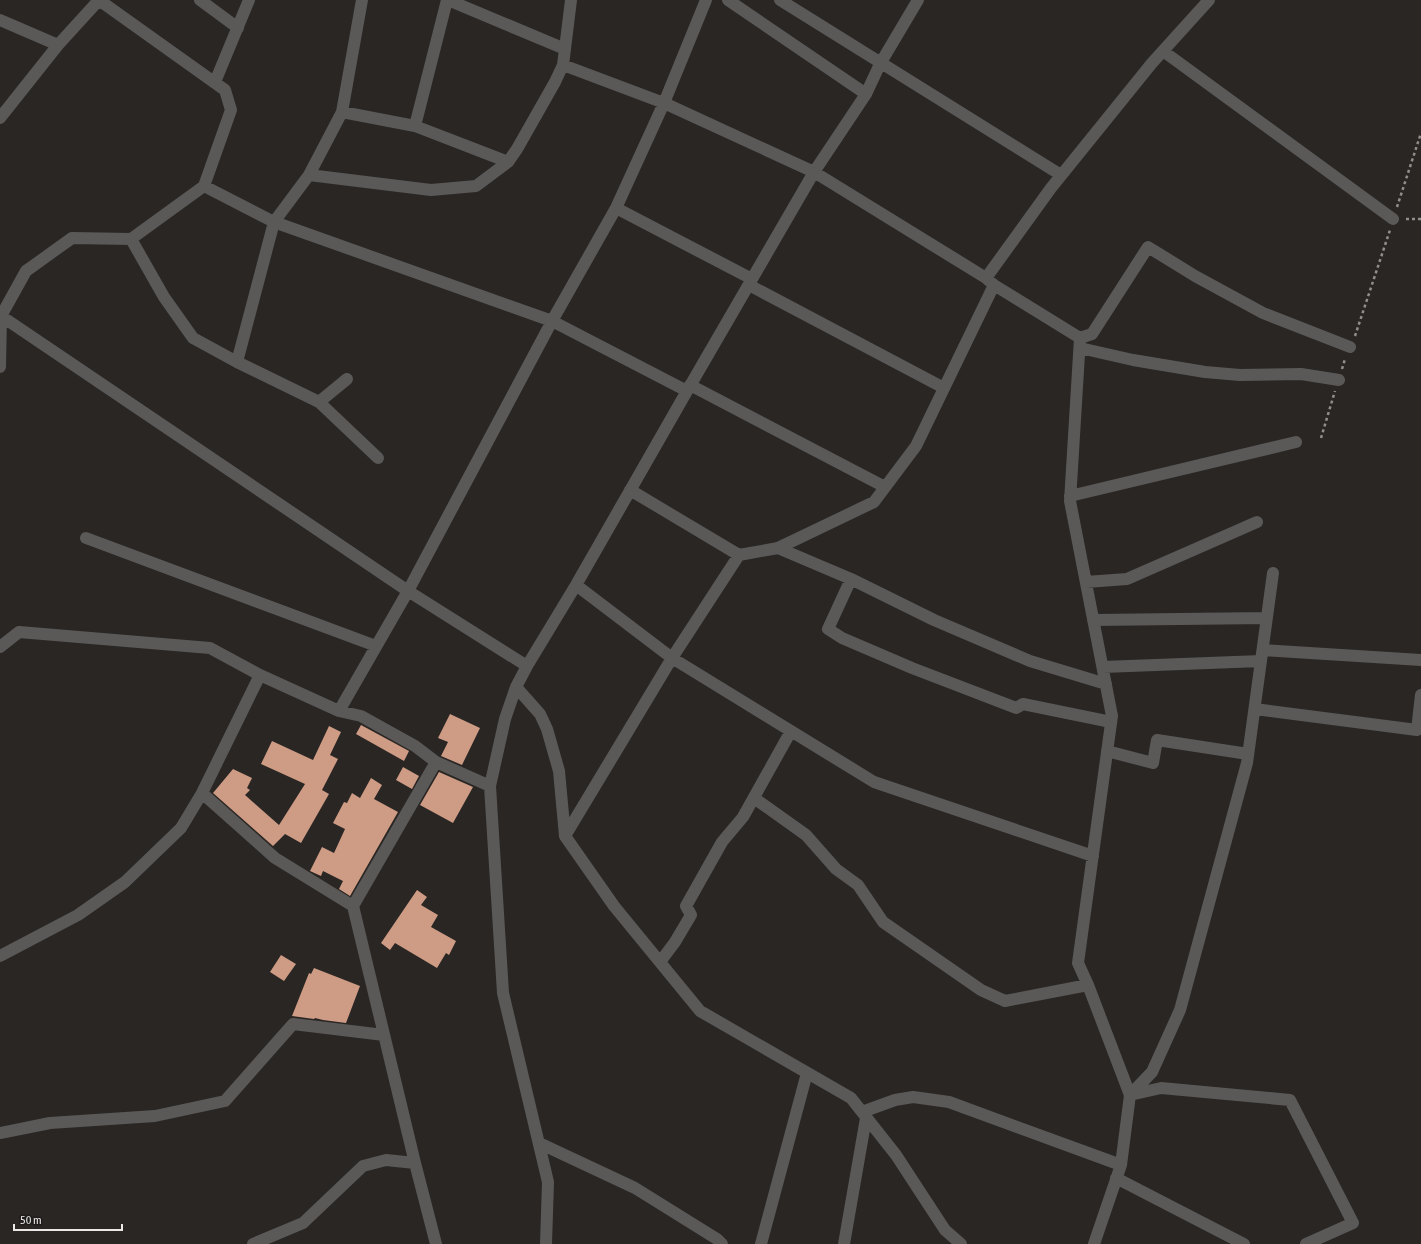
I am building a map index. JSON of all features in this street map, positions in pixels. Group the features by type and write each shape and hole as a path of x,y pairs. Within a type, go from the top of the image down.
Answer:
{"street":[{"path":"0,118 58,45 99,0 216,82 225,90 231,110 204,186 130,239 72,238 26,271 1,316 0,367"},
{"path":"200,0 238,28"},
{"path":"216,82 249,0"},
{"path":"237,362 274,222 309,175 342,112 362,0"},
{"path":"415,126 448,0 565,49"},
{"path":"309,175 431,190 476,186 508,162 517,149 563,65 571,0"},
{"path":"339,711 408,591 552,321 616,208 664,103 706,0"},
{"path":"728,0 866,94"},
{"path":"780,0 880,64 1061,175"},
{"path":"546,1244 548,1182 503,993 490,786 505,719 516,687 526,666 576,584 814,172 866,94 880,64 918,0"},
{"path":"630,490 739,555 778,548 874,502 916,446 944,388 990,282 1061,175 1163,51 1209,0"},
{"path":"0,20 58,45"},
{"path":"1163,51 1393,220"},
{"path":"563,65 664,103 814,172 990,282 1080,343 1133,360 1205,372 1240,375 1301,374 1339,380"},
{"path":"342,112 415,126 508,162"},
{"path":"204,186 274,222 552,321 885,487"},
{"path":"616,208 944,388"},
{"path":"130,239 164,297 193,338 237,362 319,402 378,458"},
{"path":"1094,1244 1121,1165 1130,1095 1088,985 1078,963 1112,716 1070,502 1080,343 1092,334 1148,247 1195,276 1263,313 1350,347"},
{"path":"1,316 408,591 526,666"},
{"path":"319,402 347,380"},
{"path":"1070,496 1296,442"},
{"path":"1086,582 1127,579 1257,522"},
{"path":"86,538 376,646"},
{"path":"778,548 851,579 934,620 1030,661 1106,684"},
{"path":"565,836 672,658 739,555"},
{"path":"1130,1095 1152,1072 1180,1010 1247,763 1273,573"},
{"path":"851,579 828,629 842,638 919,671 1016,708 1023,704 1111,722"},
{"path":"576,584 672,658 874,782 1093,856"},
{"path":"1093,620 1267,618"},
{"path":"0,647 19,632 210,648 260,675 339,711 361,716 414,746 436,762 490,786"},
{"path":"1103,667 1262,656 1421,660"},
{"path":"0,956 78,915 125,882 181,828 202,792 260,675"},
{"path":"516,687 540,714 547,729 560,771 565,836 614,906 700,1011 851,1098 896,1155 945,1230 961,1244"},
{"path":"1255,708 1417,730 1421,695"},
{"path":"660,962 675,942 691,915 686,906 722,842 743,817 791,731"},
{"path":"1107,751 1153,763 1157,740 1248,754"},
{"path":"436,762 353,906 436,1244"},
{"path":"202,792 275,858 353,906"},
{"path":"754,798 806,835 836,868 858,885 882,922 981,990 1005,1001 1088,985"},
{"path":"0,1133 50,1123 155,1116 225,1101 294,1024 384,1035"},
{"path":"761,1244 807,1073"},
{"path":"1130,1095 1160,1088 1290,1100 1352,1223 1306,1244"},
{"path":"864,1115 895,1100 913,1097 949,1102 1121,1165"},
{"path":"844,1244 864,1115"},
{"path":"539,1143 635,1188 717,1239 722,1244"},
{"path":"253,1244 303,1223 363,1166 386,1160 415,1163"},
{"path":"1116,1178 1244,1244"}],"path":[{"path":"1321,438 1345,359 1356,336 1421,133"}],"building":[{"path":"450,714 480,728 462,765 441,756 448,742 438,738"},
{"path":"361,725 409,751 404,761 356,734"},
{"path":"329,726 341,732 330,755 338,759 322,790 329,794 301,843 285,834 273,846 213,793 233,769 252,778 247,788 250,790 245,795 279,825 305,784 261,764 272,741 313,760"},
{"path":"403,767 419,776 412,789 396,780"},
{"path":"439,772 473,787 453,823 420,805"},
{"path":"371,778 382,785 374,799 398,812 350,896 339,889 343,881 323,871 321,876 310,871 322,847 334,853 345,829 333,823 344,802 347,803 352,793 360,798"},
{"path":"417,890 427,897 421,905 438,915 431,927 456,941 449,955 446,953 437,968 395,943 390,950 381,943"},
{"path":"281,955 296,964 284,981 270,972"},
{"path":"314,968 360,986 346,1023 292,1016 309,973 311,974"}]}
